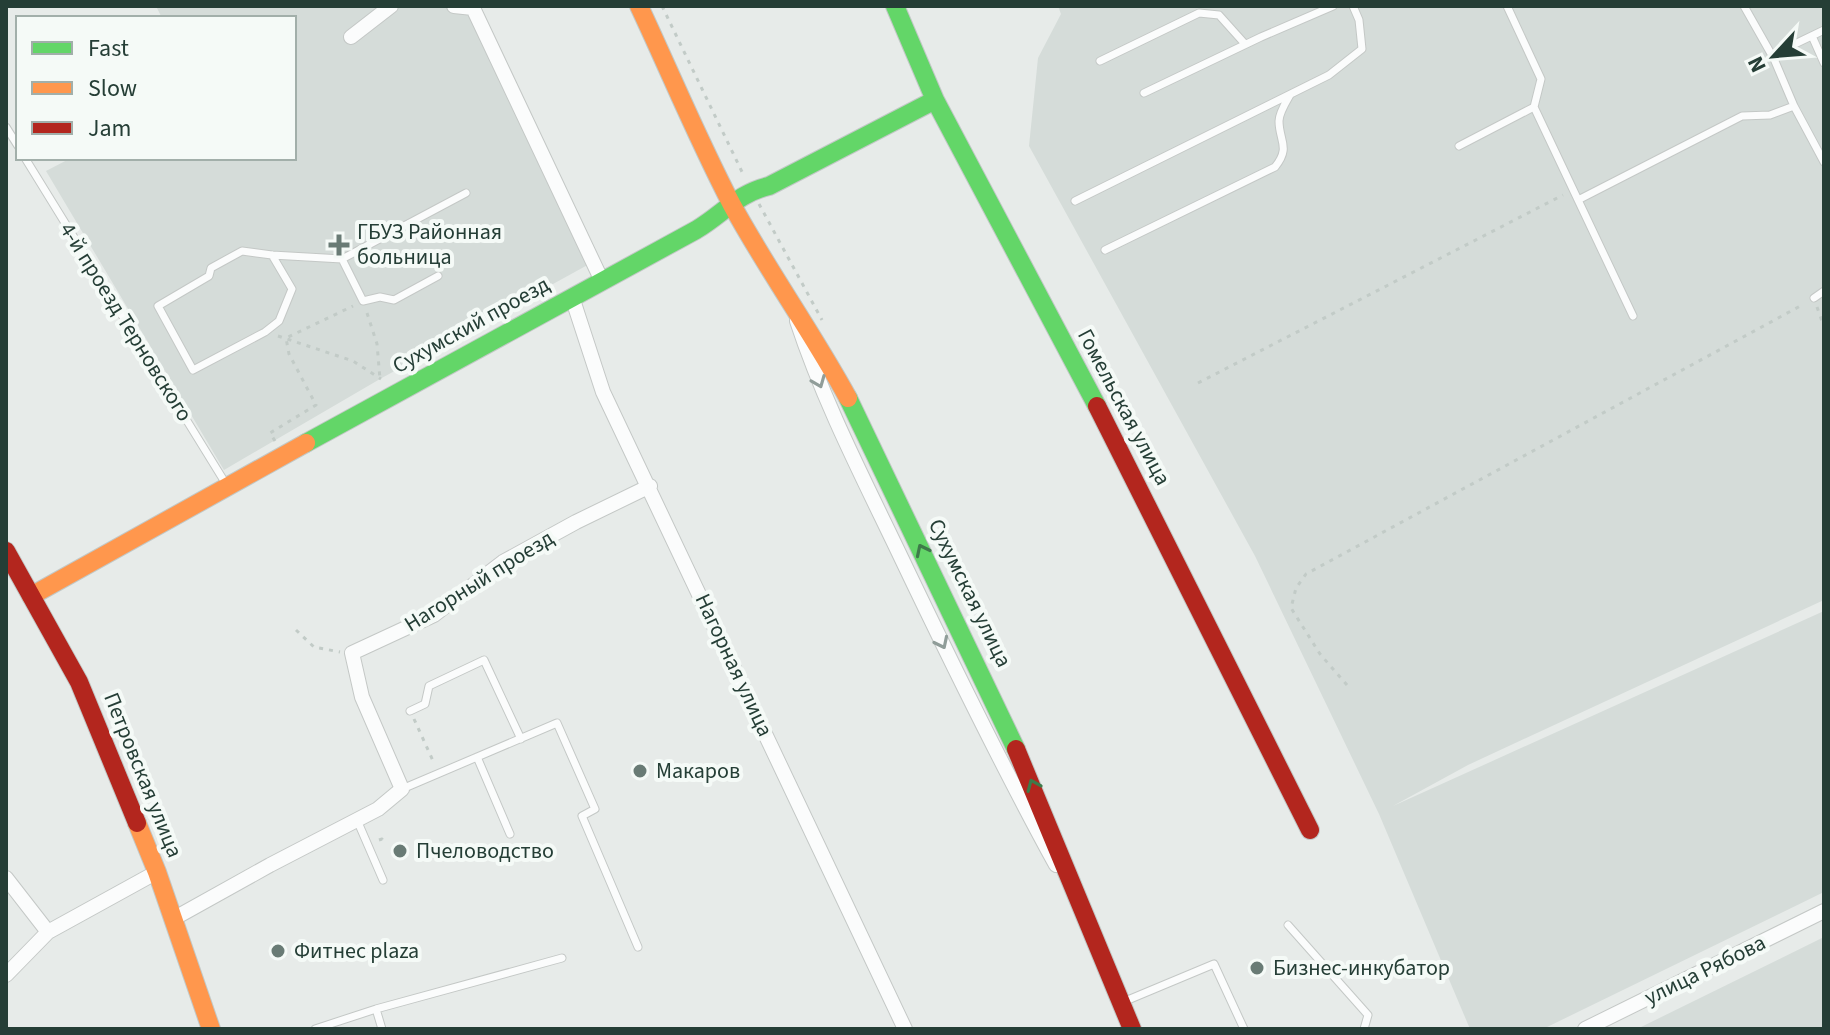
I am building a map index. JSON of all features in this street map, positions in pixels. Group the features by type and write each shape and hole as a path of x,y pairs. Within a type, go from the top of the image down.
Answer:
{"street":[{"path":"351,37 391,6"},
{"path":"454,6 473,8 602,281"},
{"name":"Сухумская улица","path":"639,6 732,204 850,402 981,671 1034,788 1081,910 1132,1029"},
{"name":"Гомельская улица","path":"895,6 935,100 1137,481 1310,830"},
{"name":"Сухумский проезд","path":"31,596 696,230 751,190 769,186 935,100"},
{"name":"Нагорная улица","path":"572,297 603,392 905,1029"},
{"name":"Нагорный проезд","path":"352,653 434,615 503,562 650,486"},
{"name":"Петровская улица","path":"6,551 79,682 157,872 211,1029"},
{"path":"173,919 378,809 402,789 362,697 352,653"},
{"path":"6,975 48,932 157,872"},
{"path":"6,878 48,932"},
{"name":"улица Рябова","path":"1585,1029 1611,1023 1824,911"}],"lane":[{"path":"1216,6 1219,15 1245,44"},
{"path":"1144,93 1333,6"},
{"path":"1075,201 1329,75 1362,49 1359,20 1353,6"},
{"path":"1507,6 1541,79 1534,107 1633,316"},
{"path":"1744,6 1772,55 1794,106 1824,162"},
{"path":"1100,61 1199,13 1219,15"},
{"path":"1772,55 1824,30"},
{"path":"1812,36 1824,63"},
{"path":"1105,250 1275,167 1283,157 1285,146 1279,119 1290,95"},
{"path":"1578,200 1742,116 1770,115 1794,106"},
{"path":"1459,146 1534,107"},
{"name":"4-й проезд Терновского","path":"26,160 228,486"},
{"path":"272,255 292,289 279,321 265,332 193,370 158,306 209,276 211,268 242,251 342,259 466,193"},
{"path":"342,259 363,301 380,297 394,300 438,276"},
{"path":"1814,298 1824,291"},
{"path":"410,711 425,704 429,686 484,660 521,739"},
{"path":"402,789 557,723 595,809 582,816 638,947"},
{"path":"477,757 510,834"},
{"path":"357,820 383,880"},
{"path":"1288,925 1368,1015 1364,1029"},
{"path":"315,1029 562,958"},
{"path":"1121,1003 1214,964 1244,1029"},
{"path":"376,1009 382,1029"}],"path":[{"path":"1198,383 1574,190"},
{"path":"1347,685 1320,654 1291,608 1296,588 1306,574 1814,298 1824,327"},
{"path":"286,338 363,301 377,344 380,379"},
{"path":"265,332 353,361 380,379 391,396"},
{"path":"283,455 270,433 316,405 289,354 286,338"},
{"path":"296,630 314,647 352,653"},
{"path":"410,711 439,774"}],"shaded area":[{"name":"ГБУЗ Районная больница","path":"156,6 477,6 593,262 380,379 224,470 46,171 67,160 296,160 296,16 161,16"},
{"path":"1058,6 1824,6 1824,600 1468,765 1393,806 1824,611 1824,892 1543,1029 1470,1029 1379,814 1255,556 1029,146 1038,58 1061,14"},
{"path":"1824,937 1824,1029 1637,1029"}],"traffic: fast":[{"path":"895,6 935,100 1097,406"},
{"path":"306,443 696,230 748,194 935,100"},
{"path":"848,398 1016,749"}],"traffic: slow":[{"path":"639,6 732,205 848,398"},
{"path":"31,596 306,443"},
{"path":"137,823 211,1029"}],"traffic: jam":[{"path":"1097,406 1310,830"},
{"path":"6,551 79,682 137,823"},
{"path":"1016,749 1132,1029"}],"place":[{"name":"ГБУЗ Районная больница","path":"339,245"},
{"name":"Макаров","path":"640,771"},
{"name":"Пчеловодство","path":"400,851"},
{"name":"Фитнес plaza","path":"278,951"},
{"name":"Бизнес-инкубатор","path":"1257,968"}]}
